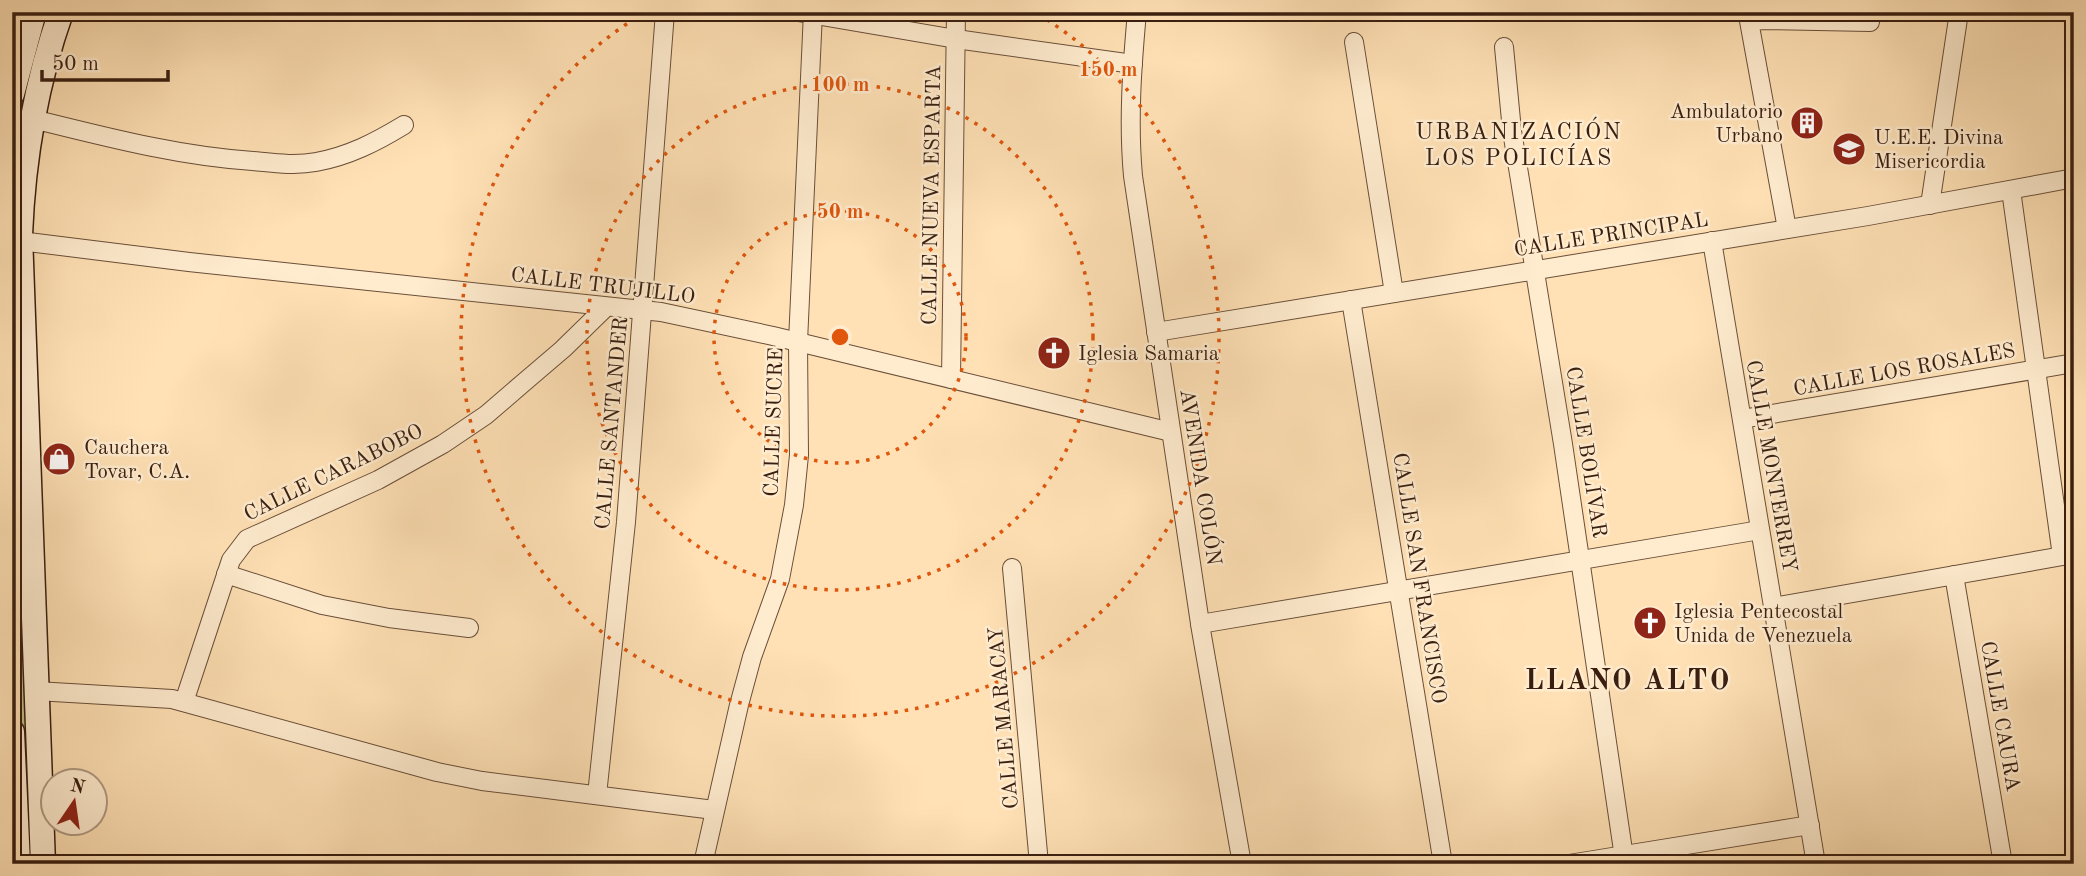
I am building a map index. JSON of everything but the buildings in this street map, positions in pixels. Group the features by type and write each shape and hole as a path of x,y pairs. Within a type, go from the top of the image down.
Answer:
{"main road":[{"path":"12,94 34,12"},
{"path":"43,864 36,691 20,509 20,241 21,205 33,119 61,12"},
{"path":"12,732 16,857"}],"street":[{"name":"CALLE SANTANDER","path":"597,795 626,522 666,12"},
{"name":"CALLE NUEVA ESPARTA","path":"951,379 956,12"},
{"name":"AVENIDA COLÓN","path":"1137,12 1130,110 1132,166 1200,624 1242,864"},
{"path":"1787,229 1749,21 1870,22 1871,12"},
{"path":"1930,205 1959,12"},
{"path":"808,13 956,39 1133,64"},
{"name":"CALLE SUCRE","path":"703,864 752,657 780,579 794,505 799,455 798,342 808,13"},
{"path":"1354,42 1394,293"},
{"name":"CALLE BOLÍVAR","path":"1504,47 1513,131 1625,859"},
{"path":"33,119 200,157 289,164 323,160 359,149 404,125"},
{"name":"CALLE PRINCIPAL","path":"1156,332 1787,229 2074,178"},
{"path":"1773,607 2068,555 2036,369 2011,190"},
{"name":"CALLE TRUJILLO","path":"20,241 643,310 692,318 1171,432"},
{"name":"CALLE MONTERREY","path":"1712,241 1816,864"},
{"name":"CALLE SAN FRANCISCO","path":"1351,300 1443,864"},
{"name":"CALLE CARABOBO","path":"184,702 231,560 247,539 412,462 486,415 563,349 606,307"},
{"name":"CALLE LOS ROSALES","path":"1742,419 2074,363"},
{"path":"1200,624 1760,530"},
{"name":"CALLE MARACAY","path":"1012,568 1039,864"},
{"path":"226,574 322,606 469,628"},
{"name":"CALLE CAURA","path":"1954,575 2003,864"},
{"path":"36,691 146,696 184,702 437,772 715,810"},
{"path":"1569,864 1625,859 1810,825"}],"green space":[{"path":"18,568 21,569 34,864 26,864 15,572"}],"place":[{"name":"Ambulatorio Urbano","path":"1807,123"},
{"name":"U.E.E. Divina Misericordia","path":"1849,149"},
{"name":"Iglesia Samaria","path":"1054,353"},
{"name":"Cauchera Tovar, C.A.","path":"59,459"},
{"name":"Iglesia Pentecostal Unida de Venezuela","path":"1650,623"}],"district":[{"name":"URBANIZACIÓN LOS POLICÍAS","path":"1519,144"},
{"name":"LLANO ALTO","path":"1628,679"}]}
